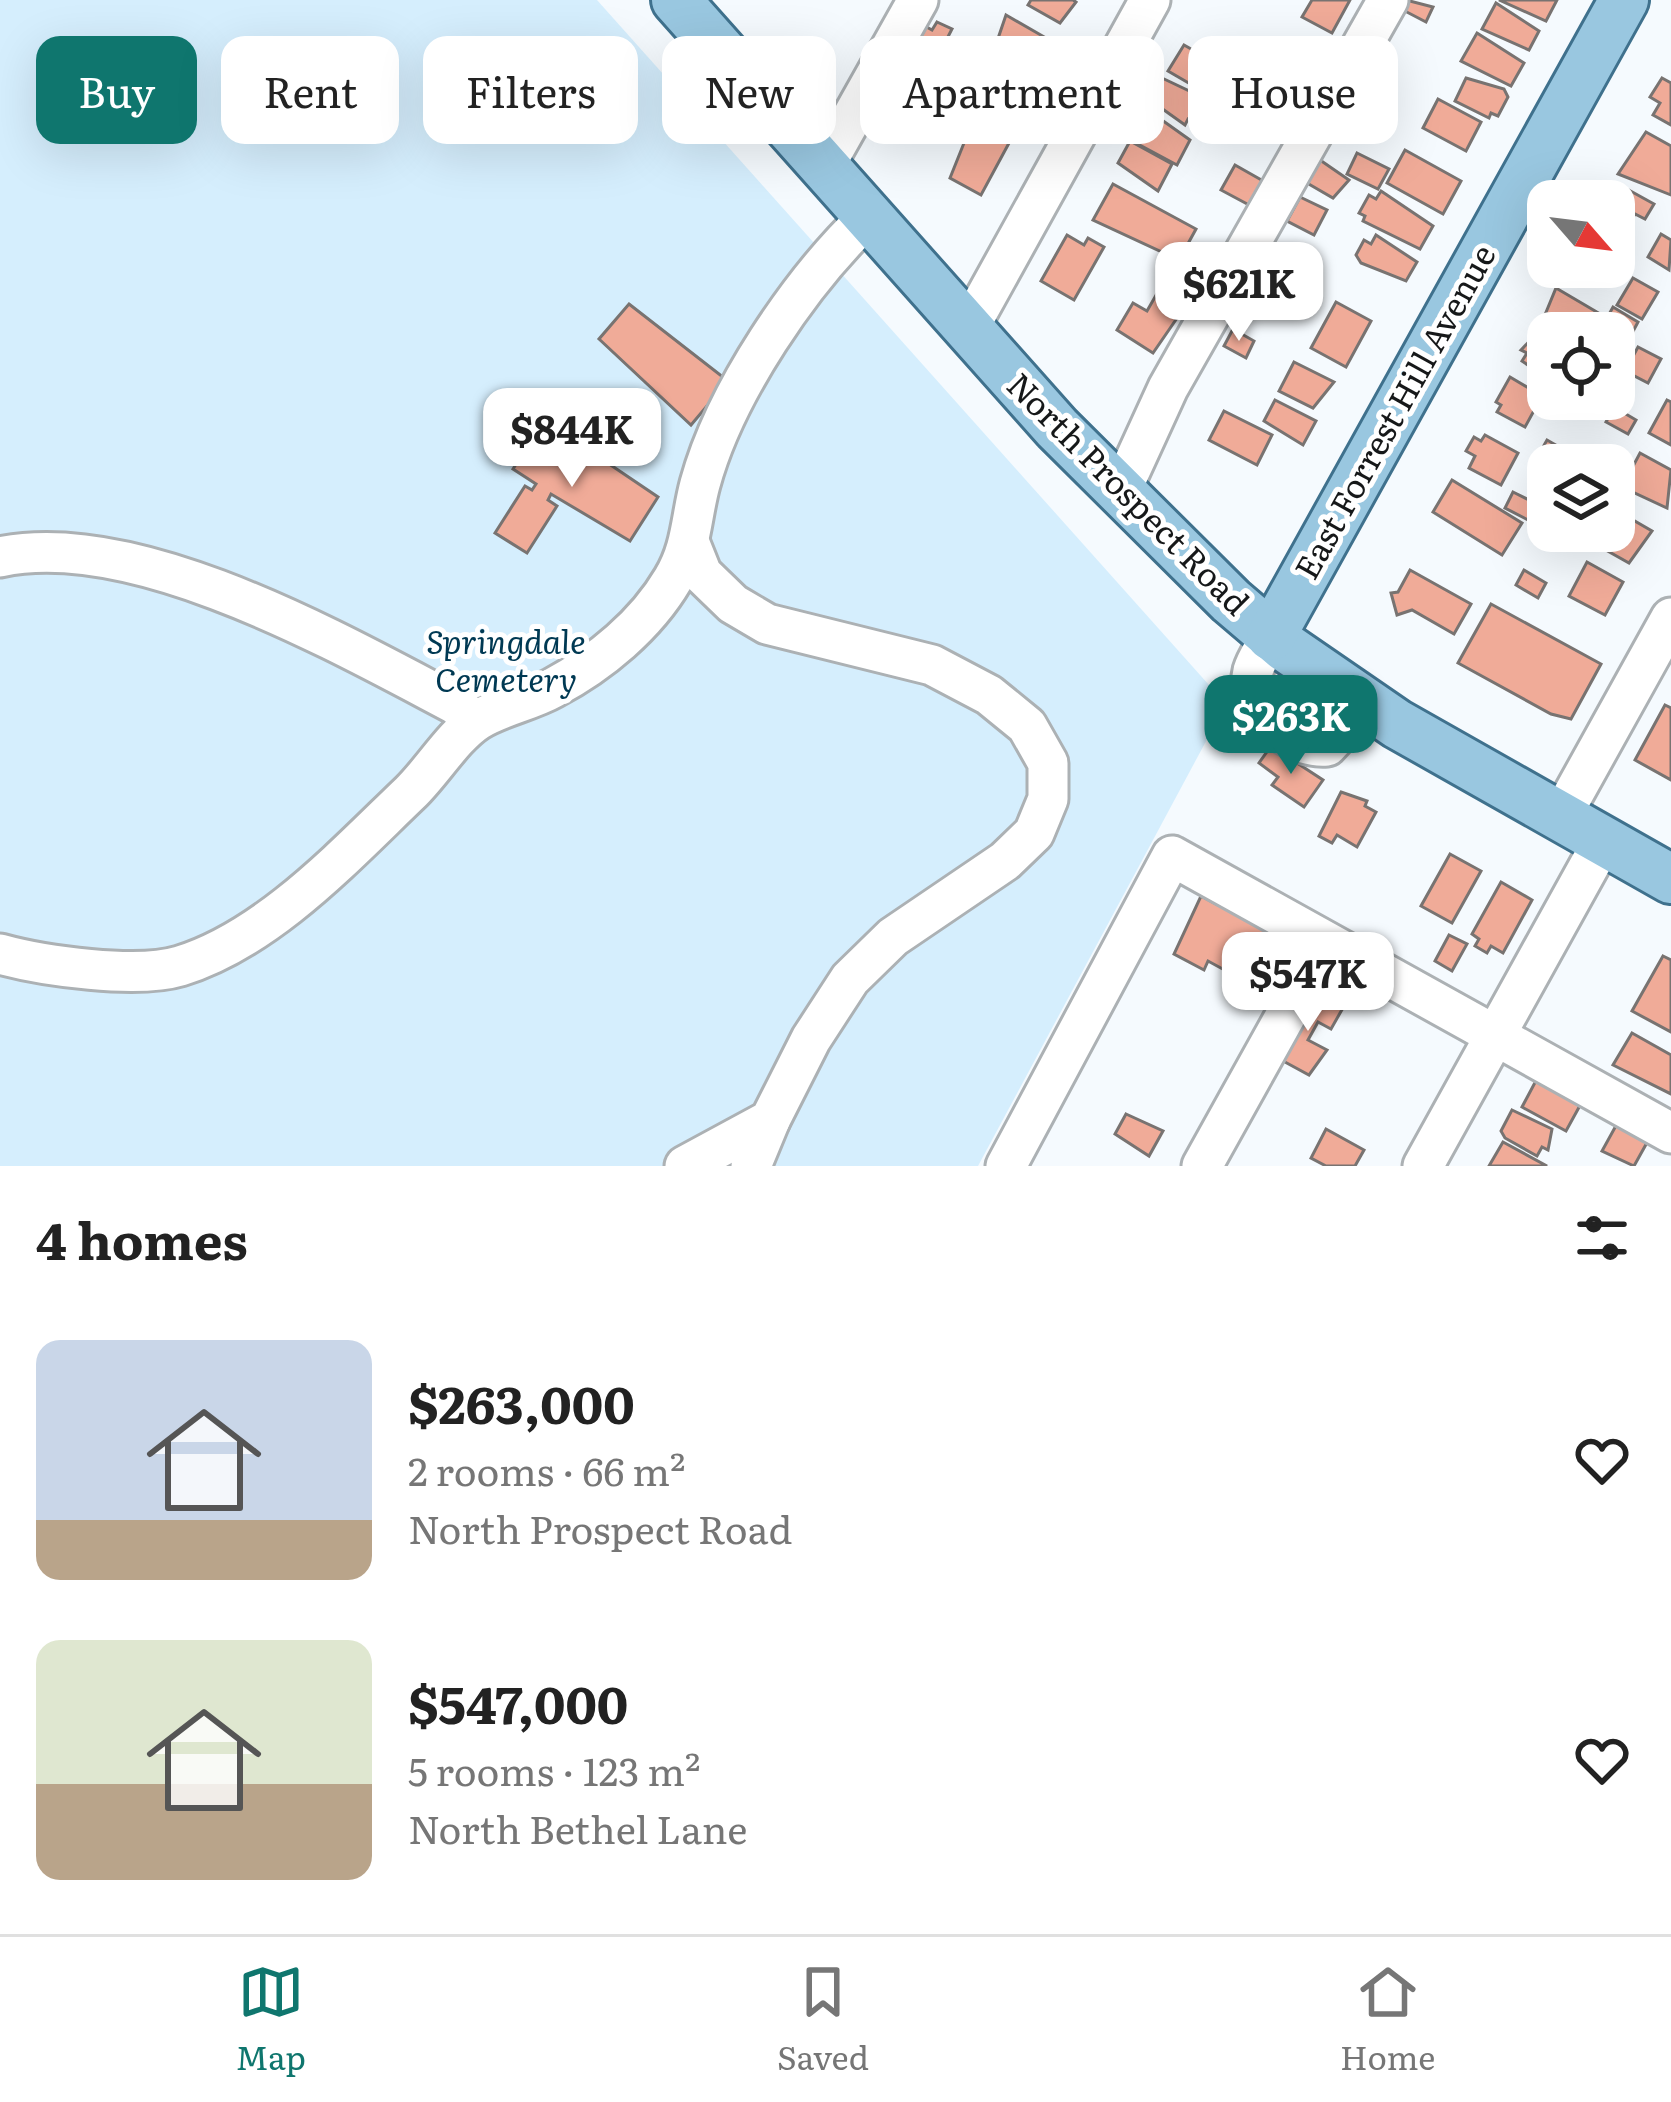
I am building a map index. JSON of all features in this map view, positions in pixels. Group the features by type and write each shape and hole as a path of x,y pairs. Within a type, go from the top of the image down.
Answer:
{"main road":[{"name":"East Forrest Hill Avenue","path":"1271,635 1624,0"},
{"name":"North Prospect Road","path":"681,2 1119,494 1271,635 1366,704 1671,879"}],"street":[{"path":"824,167 918,0"},
{"path":"968,329 1150,0"},
{"path":"1119,494 1168,388 1388,0"},
{"path":"0,954 48,968 175,968 226,948 293,898 410,794 476,722 551,689 599,659 644,618 673,580 690,544 701,482 730,413 792,304 835,248 868,217"},
{"path":"690,544 702,574 733,604 766,624 932,665 988,695 1028,725 1048,763 1048,799 1034,833 1005,861 893,937 850,979 811,1039 752,1166"},
{"path":"0,557 41,554 138,565 241,600 455,704 476,722"},
{"path":"1560,818 1671,618"},
{"path":"1271,635 1252,674 1257,706 1278,730 1309,748 1327,746 1366,704"},
{"path":"1423,1166 1603,841"},
{"path":"1006,1166 1172,856 1671,1133"},
{"path":"1202,1166 1326,943"},
{"path":"686,1166 770,1120"},
{"path":"1660,1166 1671,1146"}],"green space":[{"name":"Springdale Cemetery","path":"0,0 597,0 629,36 423,36 423,144 638,144 638,46 662,73 662,144 726,144 1226,704 978,1166 0,1166"}],"building":[{"path":"1031,0 1076,2 1060,23 1028,5"},
{"path":"1312,0 1350,0 1332,33 1302,17"},
{"path":"1406,0 1433,7 1426,22 1401,9"},
{"path":"1499,0 1557,0 1546,21"},
{"path":"1496,3 1539,31 1529,50 1482,29"},
{"path":"1006,15 1043,36 999,36"},
{"path":"937,22 952,29 948,36 917,36 923,25 932,30"},
{"path":"1477,33 1524,63 1511,86 1461,61"},
{"path":"1184,45 1188,47 1188,83 1168,71"},
{"path":"1466,78 1504,89 1508,97 1498,116 1491,113 1489,118 1455,101"},
{"path":"1662,78 1671,83 1671,125 1653,115 1660,103 1650,97"},
{"path":"1164,79 1188,90 1185,125 1164,110"},
{"path":"1438,99 1481,122 1466,151 1423,128"},
{"path":"1164,122 1188,139 1177,165 1138,144 1164,144"},
{"path":"1646,132 1671,146 1671,195 1618,174"},
{"path":"964,144 1008,144 981,195 950,178"},
{"path":"1128,144 1135,144 1172,164 1158,191 1118,163"},
{"path":"1405,150 1461,181 1443,214 1387,183"},
{"path":"1357,153 1389,169 1378,189 1347,174"},
{"path":"1320,160 1349,180 1333,198 1307,183"},
{"path":"1235,165 1265,182 1251,206 1221,190"},
{"path":"1113,184 1196,229 1179,260 1093,220"},
{"path":"1381,191 1433,226 1420,249 1363,221 1365,216 1359,213 1369,195 1376,199"},
{"path":"1635,194 1654,204 1645,219 1635,214"},
{"path":"1300,197 1327,210 1314,235 1287,221"},
{"path":"1661,234 1671,240 1669,270 1648,257"},
{"path":"1067,235 1084,245 1088,238 1104,247 1074,300 1041,281"},
{"path":"1376,235 1417,262 1406,281 1361,263 1356,255 1364,240 1371,244"},
{"path":"1277,269 1303,283 1287,312 1261,298"},
{"path":"1635,279 1658,292 1642,319 1617,305 1627,288 1635,288"},
{"path":"1556,288 1597,312 1546,312"},
{"path":"1159,290 1186,305 1153,353 1117,330 1133,303 1147,311"},
{"path":"1336,302 1371,321 1346,367 1311,348"},
{"path":"629,304 728,381 691,425 599,339"},
{"path":"1233,329 1254,341 1246,358 1224,346"},
{"path":"1638,347 1661,359 1648,383 1635,376"},
{"path":"1294,362 1334,382 1313,408 1279,391"},
{"path":"1510,377 1527,387 1525,427 1497,412 1501,405 1496,402"},
{"path":"1275,400 1316,421 1303,445 1264,421"},
{"path":"1667,400 1671,402 1671,445 1649,433"},
{"path":"1224,411 1272,435 1257,465 1209,440"},
{"path":"544,420 658,497 630,541 551,494 548,500 557,506 527,553 495,533 525,486 532,490 536,484 513,469"},
{"path":"1607,420 1636,420 1628,434"},
{"path":"1485,435 1518,453 1501,485 1469,468 1475,456 1466,451 1474,437 1481,441"},
{"path":"1640,453 1671,470 1667,508 1635,493 1635,462"},
{"path":"1452,480 1522,523 1502,555 1433,512"},
{"path":"1513,492 1527,499 1527,519 1505,508"},
{"path":"1635,521 1652,531 1629,563 1609,552 1635,552"},
{"path":"1587,562 1623,582 1605,615 1569,596"},
{"path":"1410,570 1471,604 1454,634 1412,610 1397,615 1391,593 1398,592"},
{"path":"1524,570 1546,583 1538,598 1516,585"},
{"path":"1491,604 1601,664 1571,719 1551,714 1458,663"},
{"path":"1665,705 1671,708 1671,780 1635,760"},
{"path":"1271,746 1323,780 1304,807 1272,785 1278,777 1259,763"},
{"path":"1341,792 1367,801 1365,806 1376,812 1357,847 1337,835 1332,843 1319,836"},
{"path":"1450,854 1481,871 1452,923 1421,906"},
{"path":"1501,882 1532,900 1503,953 1491,946 1487,953 1475,946 1479,939 1472,934"},
{"path":"1201,896 1218,905 1220,901 1279,938 1253,985 1242,979 1233,983 1230,973 1208,961 1204,970 1174,954"},
{"path":"1449,935 1467,944 1452,971 1435,961"},
{"path":"1663,956 1671,960 1671,1032 1632,1011"},
{"path":"1315,991 1344,1006 1331,1029 1318,1022 1308,1040 1327,1050 1309,1075 1272,1055"},
{"path":"1632,1033 1671,1055 1671,1094 1613,1065"},
{"path":"1539,1075 1583,1100 1566,1131 1522,1107"},
{"path":"1512,1110 1552,1129 1548,1150 1542,1147 1537,1156 1505,1138 1501,1131"},
{"path":"1126,1114 1163,1131 1149,1156 1115,1134"},
{"path":"1618,1122 1649,1139 1634,1166 1602,1151"},
{"path":"1326,1129 1364,1150 1355,1166 1326,1166 1311,1158"},
{"path":"1503,1142 1547,1166 1489,1166"}]}
